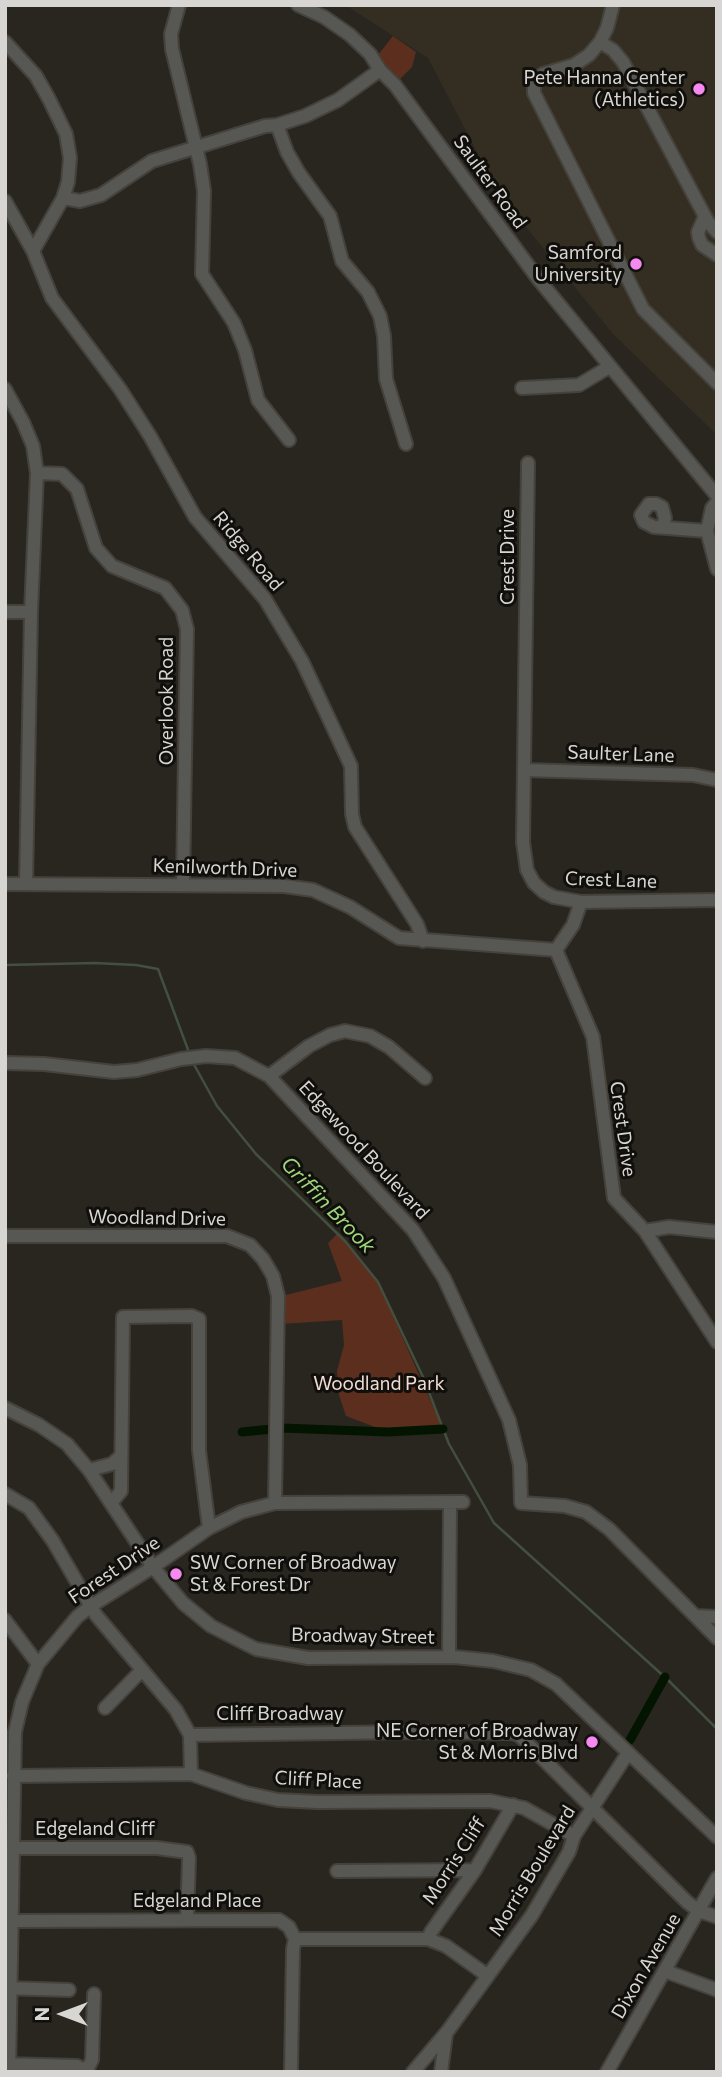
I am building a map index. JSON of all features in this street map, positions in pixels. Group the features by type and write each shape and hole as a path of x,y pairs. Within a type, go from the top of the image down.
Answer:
{"street":[{"path":"179,5 171,34 172,49 204,191 202,274 234,323 245,350 258,400 289,440"},
{"name":"Saulter Road","path":"298,5 324,17 350,35 370,54 380,70 396,85 539,280 717,496"},
{"path":"613,5 600,42 580,62 542,74 533,87 535,98 643,309 717,383"},
{"path":"5,42 36,76 66,134 70,158 68,182 63,198 33,251"},
{"path":"600,42 613,50 623,62 705,216 717,232"},
{"path":"63,198 80,201 101,195 152,161 305,116 338,100 380,70"},
{"path":"277,125 287,152 299,173 330,216 342,261 368,292 380,316 386,379 406,444"},
{"name":"Ridge Road","path":"5,201 33,251 52,298 120,389 150,436 195,517 265,598 302,661 351,766 352,814 355,827 417,924 424,941"},
{"path":"705,216 698,232 699,238 706,248 717,255"},
{"path":"14,218 29,224 47,224"},
{"path":"522,388 579,385 609,367"},
{"path":"5,389 33,446 37,473 30,612 26,884"},
{"name":"Crest Drive","path":"526,860 523,842 528,463"},
{"name":"Overlook Road","path":"37,473 62,474 76,489 96,548 112,566 165,587 182,610 187,629 183,884"},
{"path":"717,502 712,508 707,531 717,569"},
{"path":"663,527 665,518 662,507 649,505 641,516 644,522 654,527 707,531"},
{"path":"5,612 30,612"},
{"name":"Saulter Lane","path":"524,770 683,775 717,780"},
{"name":"Crest Lane","path":"526,860 527,870 534,883 554,897 581,902 717,900"},
{"name":"Kenilworth Drive","path":"5,884 284,886 313,890 350,907 399,938 556,950"},
{"path":"556,950 573,925 581,902"},
{"name":"Crest Drive","path":"556,950 593,1037 614,1198 645,1231 717,1342"},
{"path":"269,1076 309,1046 345,1031 370,1036 389,1046 425,1078"},
{"name":"Edgewood Boulevard","path":"5,1063 44,1064 114,1072 198,1057 235,1058 269,1076 413,1230 444,1278 509,1420 520,1465 521,1503 565,1506 586,1512 609,1529 695,1616"},
{"path":"645,1231 669,1227 717,1231"},
{"name":"Woodland Drive","path":"5,1236 227,1236 250,1245 273,1276 278,1296 275,1503"},
{"path":"111,1502 121,1491 123,1317 192,1316 200,1319 199,1450 209,1528"},
{"name":"Broadway Street","path":"5,1408 39,1425 67,1444 89,1470 153,1567 183,1603 211,1626 256,1649 308,1658 449,1657 493,1661 531,1670 556,1684 717,1837"},
{"path":"89,1470 112,1464 121,1456"},
{"path":"5,1494 29,1508 53,1541 96,1615 176,1710 190,1735 191,1774"},
{"name":"Forest Drive","path":"8,2066 15,1732 22,1702 38,1664 76,1617 209,1528 241,1512 275,1503 456,1502 449,1657"},
{"path":"695,1616 717,1617"},
{"path":"695,1616 717,1637"},
{"path":"5,1620 38,1664"},
{"path":"105,1708 142,1670"},
{"name":"Cliff Broadway","path":"190,1735 519,1735 678,1895 699,1911"},
{"name":"Morris Boulevard","path":"413,2072 447,2032 532,1915 569,1852 574,1836 628,1753"},
{"name":"Cliff Place","path":"13,1776 191,1774 246,1793 278,1800 491,1801 524,1808 574,1836"},
{"name":"Morris Cliff","path":"428,1938 475,1870 513,1805"},
{"name":"Edgeland Cliff","path":"13,1848 187,1852 187,1920"},
{"path":"337,1871 475,1870"},
{"name":"Dixon Avenue","path":"607,2072 717,1878"},
{"path":"699,1911 717,1917"},
{"name":"Edgeland Place","path":"12,1921 279,1920 289,1927 295,1939"},
{"path":"291,2072 295,1939 428,1938 446,1946 488,1976"},
{"path":"665,1971 717,1990"},
{"path":"8,1988 69,1990"},
{"path":"8,2066 77,2066 87,2071 92,2060 94,1994"},
{"path":"441,2072 447,2032"}],"shaded area":[{"name":"Samford University","path":"345,5 717,5 717,435 613,334 499,194 428,58"}],"green space":[{"path":"393,36 416,52 412,67 399,80 378,55"},
{"name":"Woodland Park","path":"338,1233 378,1282 443,1429 388,1432 346,1416 339,1395 337,1371 344,1345 342,1320 281,1324 282,1296 342,1281 328,1243"}],"waterway":[{"name":"Griffin Brook","path":"5,965 95,963 158,969 190,1055"},
{"name":"Griffin Brook","path":"192,1061 217,1106 256,1154 345,1241 378,1282 423,1377 449,1444 494,1523 668,1680 717,1729"},
{"path":"242,1432 282,1428 388,1432 443,1429"},
{"path":"630,1740 665,1677"}],"place":[{"name":"Pete Hanna Center (Athletics)","path":"699,89"},
{"name":"Samford University","path":"636,264"},
{"name":"SW Corner of Broadway St & Forest Dr","path":"176,1574"},
{"name":"NE Corner of Broadway St & Morris Blvd","path":"592,1742"}]}
